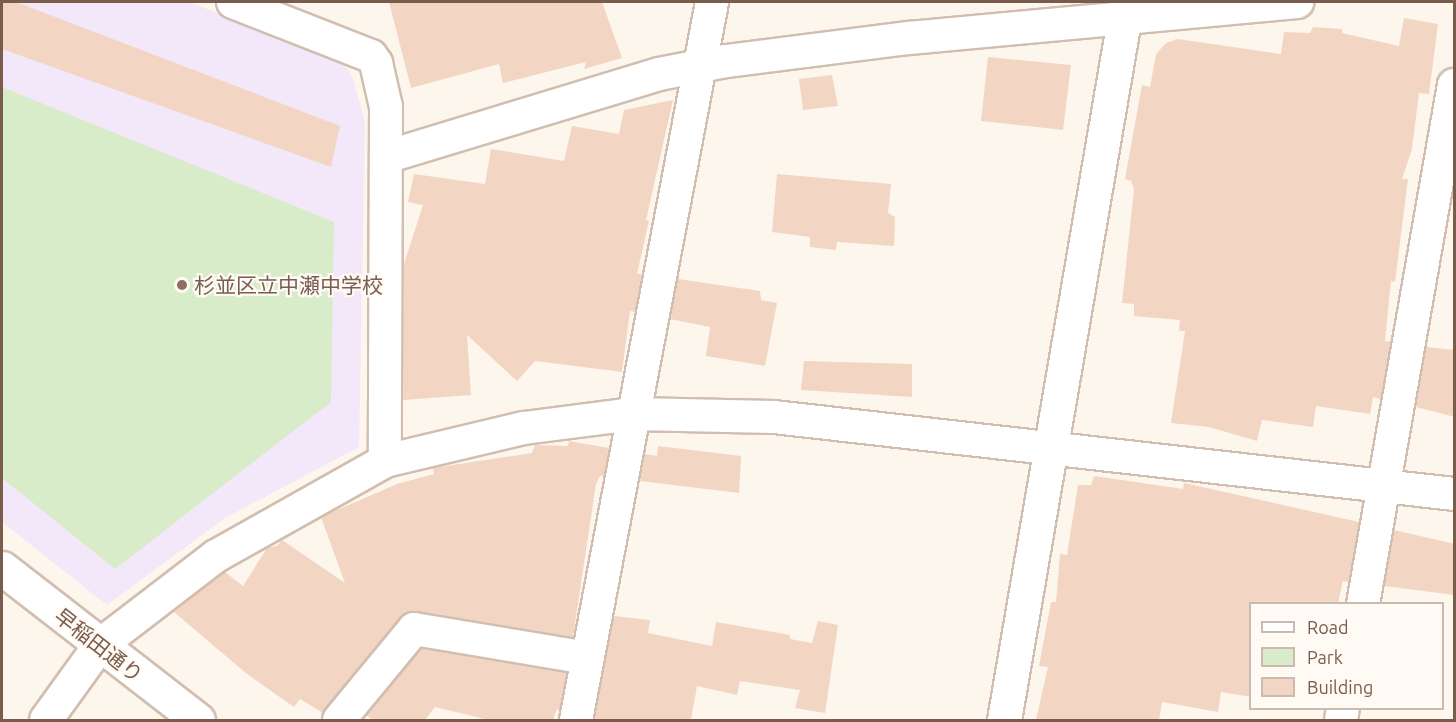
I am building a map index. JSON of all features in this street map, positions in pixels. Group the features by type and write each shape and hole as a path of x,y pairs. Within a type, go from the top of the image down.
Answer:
{"street":[{"path":"576,720 712,2"},
{"path":"386,157 659,74 699,66 1126,10 1297,2"},
{"path":"241,3 371,56 386,107 385,461"},
{"path":"1004,720 1126,10"},
{"path":"1363,602 1455,85"},
{"path":"46,720 100,645 216,556 385,461 524,428 634,414 774,417 1455,494"},
{"name":"早稲田通り","path":"2,568 198,720"},
{"path":"339,720 414,629 587,658"}],"shaded area":[{"name":"杉並区立中瀬中学校","path":"2,2 189,2 343,62 353,78 365,122 359,447 225,518 107,605 2,522"}],"green space":[{"name":"杉並区立中瀬中学校","path":"2,87 334,222 331,402 115,569 2,478"}],"building":[{"path":"2,2 16,2 340,126 331,167 2,49"},
{"path":"389,2 602,2 622,58 584,69 586,62 503,83 499,64 411,88"},
{"path":"1404,18 1438,24 1429,94 1419,93 1412,149 1402,179 1408,179 1395,282 1391,281 1385,341 1391,342 1381,399 1373,397 1370,414 1316,406 1313,427 1262,420 1257,441 1209,427 1171,423 1185,331 1179,331 1180,320 1134,316 1134,304 1122,303 1134,189 1131,181 1125,179 1142,85 1150,87 1156,54 1166,43 1178,39 1281,54 1284,32 1310,33 1313,27 1342,29 1342,33 1399,46"},
{"path":"988,57 1071,65 1063,130 981,121"},
{"path":"832,75 838,106 803,110 799,79"},
{"path":"673,100 646,220 649,221 637,274 642,274 635,312 630,311 622,372 535,361 517,381 467,335 471,395 403,400 404,264 423,205 408,202 414,174 485,184 491,149 564,161 572,126 619,134 624,110"},
{"path":"777,174 891,184 888,213 895,217 894,246 837,242 836,250 810,247 810,237 772,232"},
{"path":"678,279 760,291 761,300 777,303 765,366 706,356 710,327 670,319"},
{"path":"1426,347 1455,350 1455,417 1416,407"},
{"path":"804,361 912,364 912,397 801,390"},
{"path":"569,441 609,448 604,476 600,476 596,484 573,637 408,612 323,713 300,699 294,707 247,674 174,612 225,572 243,586 267,548 277,546 282,540 345,583 321,517 397,484 434,474 433,468 532,453 535,445 568,446"},
{"path":"658,446 741,456 739,493 640,481 645,454 657,456"},
{"path":"1094,476 1183,489 1184,483 1359,522 1349,582 1343,581 1338,602 1249,602 1249,697 1221,692 1218,712 1162,702 1159,720 1036,720 1048,667 1039,666 1051,602 1056,602 1060,554 1067,555 1078,485 1091,485"},
{"path":"1394,530 1455,544 1455,595 1384,586"},
{"path":"614,616 650,620 648,633 712,646 716,622 790,635 790,639 812,643 818,621 838,625 825,713 795,708 800,690 740,681 737,695 697,686 691,720 594,720"},
{"path":"421,648 567,673 560,710 557,709 553,720 489,720 435,707 425,720 373,720 366,715"}],"place":[{"name":"杉並区立中瀬中学校","path":"182,285"}]}
